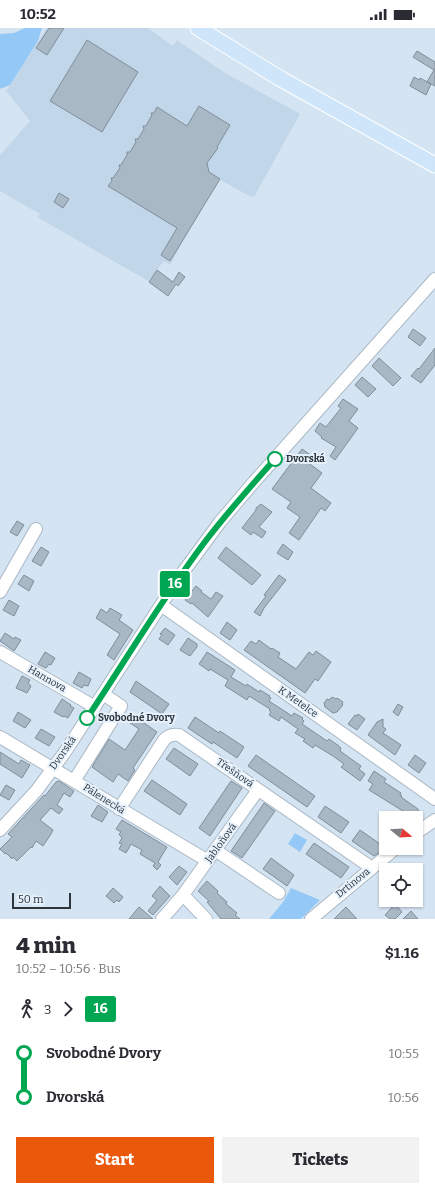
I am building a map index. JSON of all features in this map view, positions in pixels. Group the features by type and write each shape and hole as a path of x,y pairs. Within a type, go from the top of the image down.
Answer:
{"main road":[{"path":"198,28 330,107 435,165"},
{"path":"403,146 435,159"}],"street":[{"name":"Dvorská","path":"0,830 36,790 52,769 95,707 161,605 227,513 435,279"},
{"path":"0,592 36,529"},
{"name":"K Metelce","path":"161,605 435,798"},
{"name":"Hannova","path":"0,652 95,707"},
{"path":"74,781 121,706 103,694"},
{"name":"Třešňová","path":"119,809 164,740 175,734 183,737 372,868"},
{"name":"Pálenecká","path":"0,738 208,861"},
{"name":"Jabloňová","path":"162,919 183,895 258,790"},
{"path":"423,828 435,820"},
{"path":"215,850 279,892"},
{"name":"Drtinova","path":"311,919 388,855"},
{"path":"183,895 206,919"}],"shaded area":[{"path":"25,28 42,28 38,41 10,85 0,89 0,34 14,33"},
{"path":"47,28 148,28 173,46 177,40 225,73 300,114 254,197 249,196 219,179 170,265 164,261 148,281 37,217 40,214 0,191 0,155 30,121 6,91"},
{"path":"295,833 307,840 300,852 288,844"},
{"path":"291,888 320,900 301,919 269,919 283,902"}],"building":[{"path":"49,28 64,28 47,55 36,48"},
{"path":"87,40 138,72 102,132 50,101"},
{"path":"417,51 435,62 435,86 431,84 426,95 410,86 414,77 419,80 420,78 427,82 434,70 413,57"},
{"path":"199,106 230,125 217,147 218,148 207,163 209,172 220,179 170,261 161,255 177,228 108,186 112,181 111,178 113,178 120,168 119,165 121,165 127,155 127,152 130,152 136,142 135,139 138,139 144,129 143,126 146,126 152,115 151,113 154,113 157,107 187,126"},
{"path":"59,193 69,199 63,208 54,202"},
{"path":"157,270 173,282 179,272 185,277 178,286 176,284 168,296 149,282"},
{"path":"413,329 426,338 420,346 408,337"},
{"path":"435,348 435,365 421,383 411,376 418,368 419,369"},
{"path":"379,358 401,378 393,386 372,366"},
{"path":"362,377 376,389 368,397 355,385"},
{"path":"343,399 358,409 349,421 358,428 335,460 330,456 336,447 321,438 322,437 315,431 320,423 326,427 341,408 338,406"},
{"path":"302,449 312,456 307,462 322,473 311,488 331,503 325,511 321,508 299,540 289,533 300,517 287,508 291,502 272,489"},
{"path":"261,504 272,512 259,527 266,532 262,538 253,532 251,535 242,528 256,508"},
{"path":"17,521 24,525 17,536 10,532"},
{"path":"283,544 293,552 288,560 277,553"},
{"path":"41,547 49,552 41,566 32,561"},
{"path":"226,547 261,575 252,585 218,558"},
{"path":"24,575 34,581 29,591 18,584"},
{"path":"279,575 286,580 264,608 260,616 254,612 266,596 264,595"},
{"path":"196,586 202,591 201,592 211,599 216,592 223,596 208,617 192,603 191,604 185,600"},
{"path":"9,600 19,606 14,616 3,610"},
{"path":"110,608 122,615 119,620 133,630 114,660 107,655 120,634 96,618 101,609 107,613"},
{"path":"227,622 237,630 230,640 220,633"},
{"path":"165,628 175,635 168,645 159,639 162,635 160,634"},
{"path":"5,633 14,639 15,637 21,640 14,651 0,641"},
{"path":"188,638 197,644 197,647 190,656 180,650"},
{"path":"259,640 271,649 272,648 280,653 278,657 296,669 309,652 313,655 316,651 331,662 318,681 315,679 305,693 244,650 251,641 256,644"},
{"path":"45,652 55,658 51,665 49,664 46,668 38,664"},
{"path":"207,652 235,670 231,677 246,686 247,684 259,692 260,690 270,696 269,697 271,698 269,701 292,716 294,713 303,718 302,719 304,721 302,724 327,741 329,739 339,746 341,748 340,751 361,766 359,769 365,774 360,781 341,767 344,764 333,756 315,745 313,748 303,741 305,739 295,733 298,729 281,717 279,721 269,715 271,712 269,710 270,709 249,696 247,700 225,686 228,680 210,669 209,671 199,664"},
{"path":"79,672 91,679 88,686 84,685 82,688 73,683"},
{"path":"22,676 30,680 28,683 31,686 27,693 16,688"},
{"path":"136,681 169,704 162,714 130,692"},
{"path":"332,697 343,702 343,705 337,712 333,713 325,707 324,703 327,699 329,700"},
{"path":"62,699 74,708 68,718 54,712"},
{"path":"398,704 403,707 398,716 393,712"},
{"path":"18,712 31,720 25,728 13,721"},
{"path":"358,714 365,719 357,730 348,724 355,715 357,716"},
{"path":"134,716 157,732 133,768 135,770 128,781 118,774 113,782 92,767 109,739 125,750 139,729 130,723"},
{"path":"195,717 244,747 237,758 188,728"},
{"path":"383,719 383,727 386,729 383,733 401,745 395,755 368,735 377,722"},
{"path":"41,729 55,737 49,746 35,738"},
{"path":"174,748 198,764 190,776 166,759"},
{"path":"0,752 19,764 21,760 30,765 22,778 0,764"},
{"path":"256,755 315,796 307,807 248,766"},
{"path":"415,755 426,763 419,773 408,765"},
{"path":"374,771 386,779 384,782 401,793 401,797 418,809 418,811 403,811 369,790 373,784 368,781"},
{"path":"152,780 187,804 180,815 144,791"},
{"path":"59,781 74,791 70,797 64,793 57,805 63,809 59,814 51,808 40,820 53,830 51,834 43,846 36,841 32,848 31,847 17,861 13,857 12,859 0,849 12,837 8,834 44,795 45,796 56,782"},
{"path":"231,781 242,788 210,836 199,828"},
{"path":"6,785 15,790 9,800 0,795"},
{"path":"264,803 275,811 242,858 231,851"},
{"path":"98,805 108,812 102,822 91,816"},
{"path":"325,806 349,822 341,833 318,817"},
{"path":"122,820 167,847 158,862 161,865 157,870 153,866 155,863 140,854 142,850 131,844 126,853 119,849 122,844 119,843 122,838 119,834 121,832 116,829"},
{"path":"360,830 379,843 379,853 374,856 352,841"},
{"path":"314,843 349,867 341,878 306,854"},
{"path":"271,858 294,875 287,886 263,869"},
{"path":"179,866 187,872 177,885 169,877"},
{"path":"207,881 218,891 217,893 227,902 226,904 237,913 235,915 240,919 221,919 207,902 209,901 198,891"},
{"path":"160,886 170,896 153,915 148,911 157,900 152,896"},
{"path":"113,888 123,897 119,902 117,900 114,903 106,896"},
{"path":"139,907 153,919 129,919"},
{"path":"346,907 357,919 334,919"},
{"path":"392,907 398,907 402,912 395,919 390,919 385,915"},
{"path":"411,911 418,919 403,919"}],"bus line":[{"name":"16","path":"87,718 198,551 227,513 275,459"}],"place":[{"name":"Dvorská","path":"275,459"},
{"name":"Svobodné Dvory","path":"87,718"}]}
